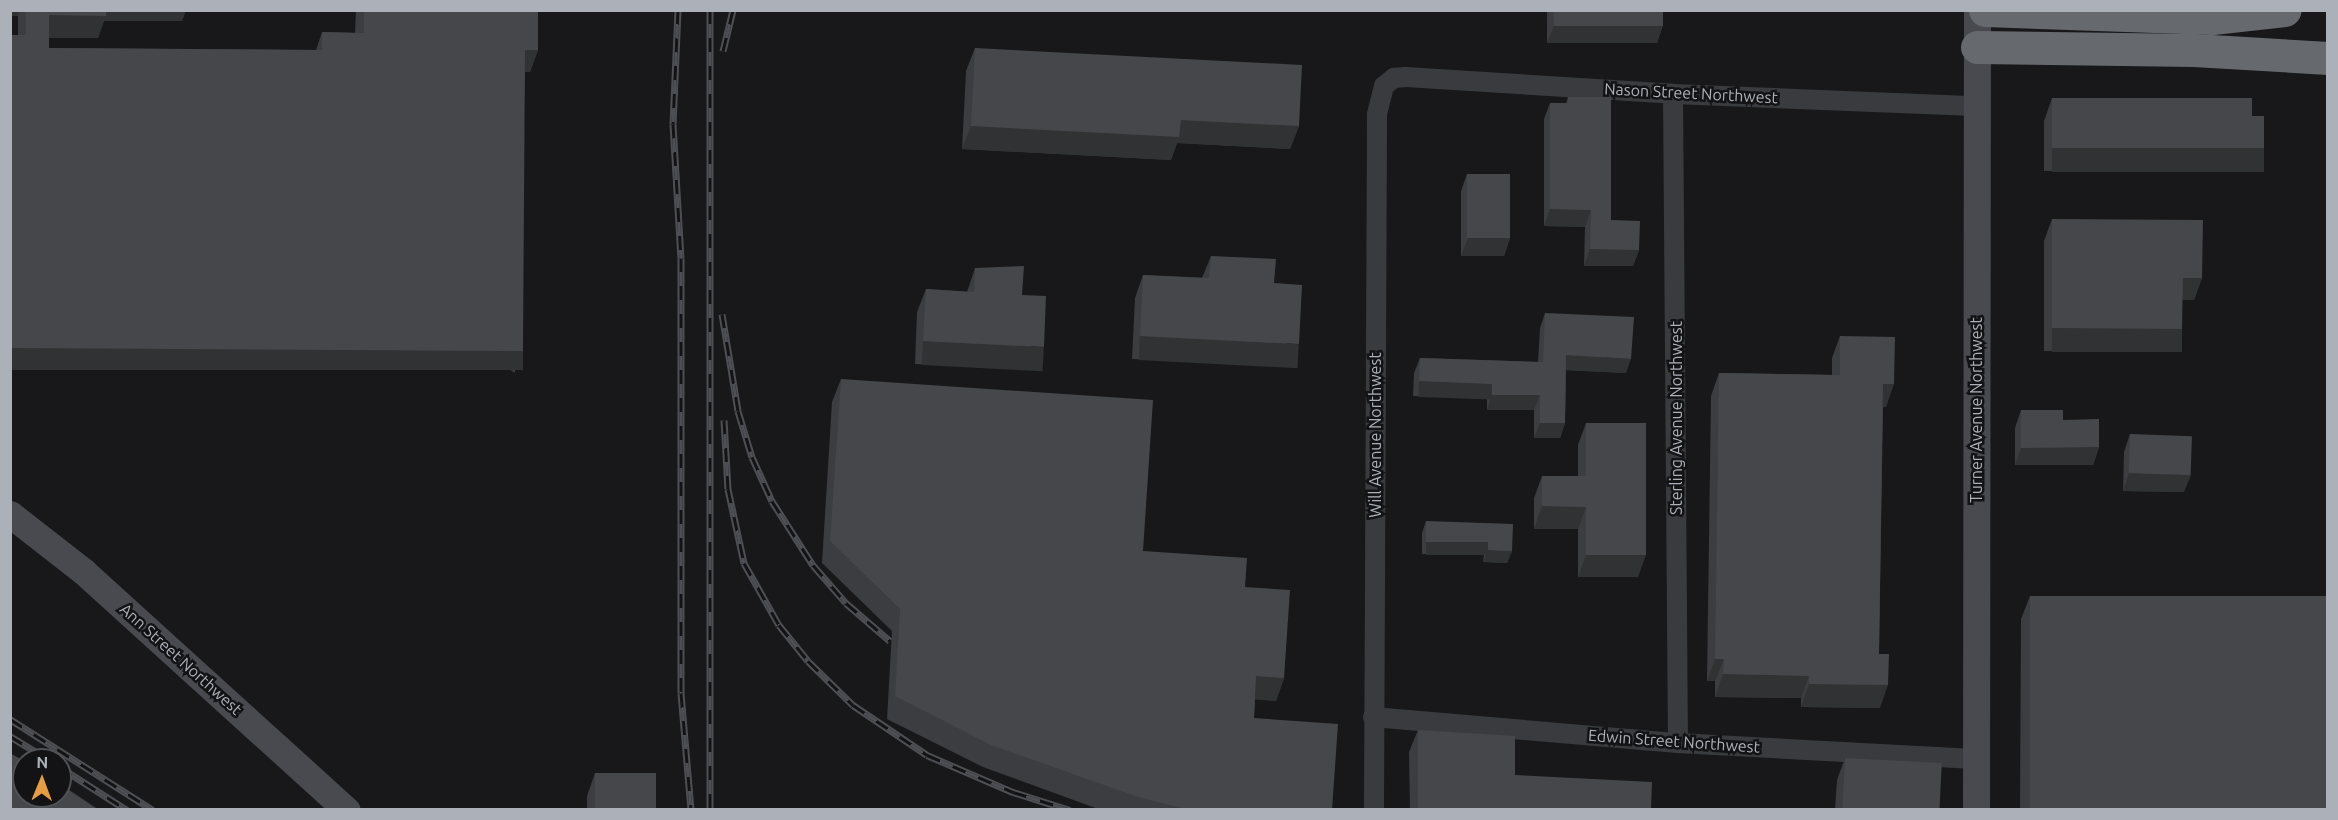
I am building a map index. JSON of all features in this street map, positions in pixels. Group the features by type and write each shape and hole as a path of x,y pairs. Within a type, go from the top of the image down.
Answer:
{"highway":[{"path":"1985,10 2212,18 2284,10"},
{"path":"1977,47 2194,50 2328,58"}],"street":[{"name":"Turner Avenue Northwest","path":"1976,810 1975,106 1977,10"},
{"name":"Nason Street Northwest","path":"1406,77 1673,94 1975,106"},
{"name":"Will Avenue Northwest","path":"1374,810 1377,114 1384,86 1394,78 1406,77"},
{"name":"Sterling Avenue Northwest","path":"1673,94 1678,743"},
{"name":"Ann Street Northwest","path":"10,514 83,571 347,810"},
{"name":"Edwin Street Northwest","path":"1373,717 1678,743 1975,759"}],"building":[{"path":"26,10 106,10 106,16 49,15 49,48 322,50 322,32 364,33 364,10 538,10 538,50 525,50 523,351 10,348 10,35 26,35"},
{"path":"1554,10 1663,10 1663,26 1554,26"},
{"path":"975,48 1302,65 1299,126 1181,120 1179,137 971,126"},
{"path":"1568,97 1611,97 1611,220 1640,221 1639,250 1590,249 1591,210 1550,209 1550,103 1568,103"},
{"path":"2052,98 2252,98 2252,116 2264,116 2264,148 2052,148"},
{"path":"1467,174 1510,174 1510,238 1467,238"},
{"path":"2052,219 2203,220 2202,278 2183,278 2182,329 2052,328"},
{"path":"1211,256 1276,259 1274,283 1302,285 1299,344 1140,336 1143,275 1209,278"},
{"path":"1024,266 1022,295 1046,296 1044,347 923,341 926,289 974,292 975,268"},
{"path":"1545,313 1634,317 1631,359 1566,355 1565,423 1540,423 1540,395 1492,395 1492,384 1419,381 1420,358 1543,362"},
{"path":"1840,336 1895,337 1894,384 1883,384 1879,654 1889,654 1888,685 1809,684 1809,676 1723,674 1724,659 1715,659 1719,373 1840,375"},
{"path":"841,379 1153,400 1143,551 1247,558 1245,587 1290,590 1284,678 1256,676 1254,718 1338,724 1332,810 1189,810 1138,797 991,745 895,696 900,609 830,541"},
{"path":"2021,410 2063,410 2063,420 2099,419 2099,447 2021,448"},
{"path":"1586,423 1646,423 1646,555 1586,555 1586,507 1542,506 1542,476 1586,476"},
{"path":"2130,434 2192,436 2191,475 2129,473"},
{"path":"1426,521 1513,524 1512,551 1488,550 1488,542 1426,542"},
{"path":"2030,596 2328,596 2328,810 2030,810"},
{"path":"1418,730 1515,736 1515,775 1652,782 1651,810 1418,810"},
{"path":"10,753 12,754 12,808 72,808 72,792 99,810 10,810"},
{"path":"1845,758 1942,763 1939,810 1842,810"},
{"path":"595,773 656,773 656,810 595,810"}],"railway":[{"path":"678,10 673,124 681,258 681,693 691,810"},
{"path":"710,10 710,810"},
{"path":"723,51 733,10"},
{"path":"722,314 738,411 752,457 772,501 813,565 846,603 890,641"},
{"path":"724,420 728,489 744,563 779,625 808,661 853,705 927,755 1013,792 1070,810"},
{"path":"10,719 153,810"},
{"path":"10,736 30,748"},
{"path":"72,775 127,810"}]}
